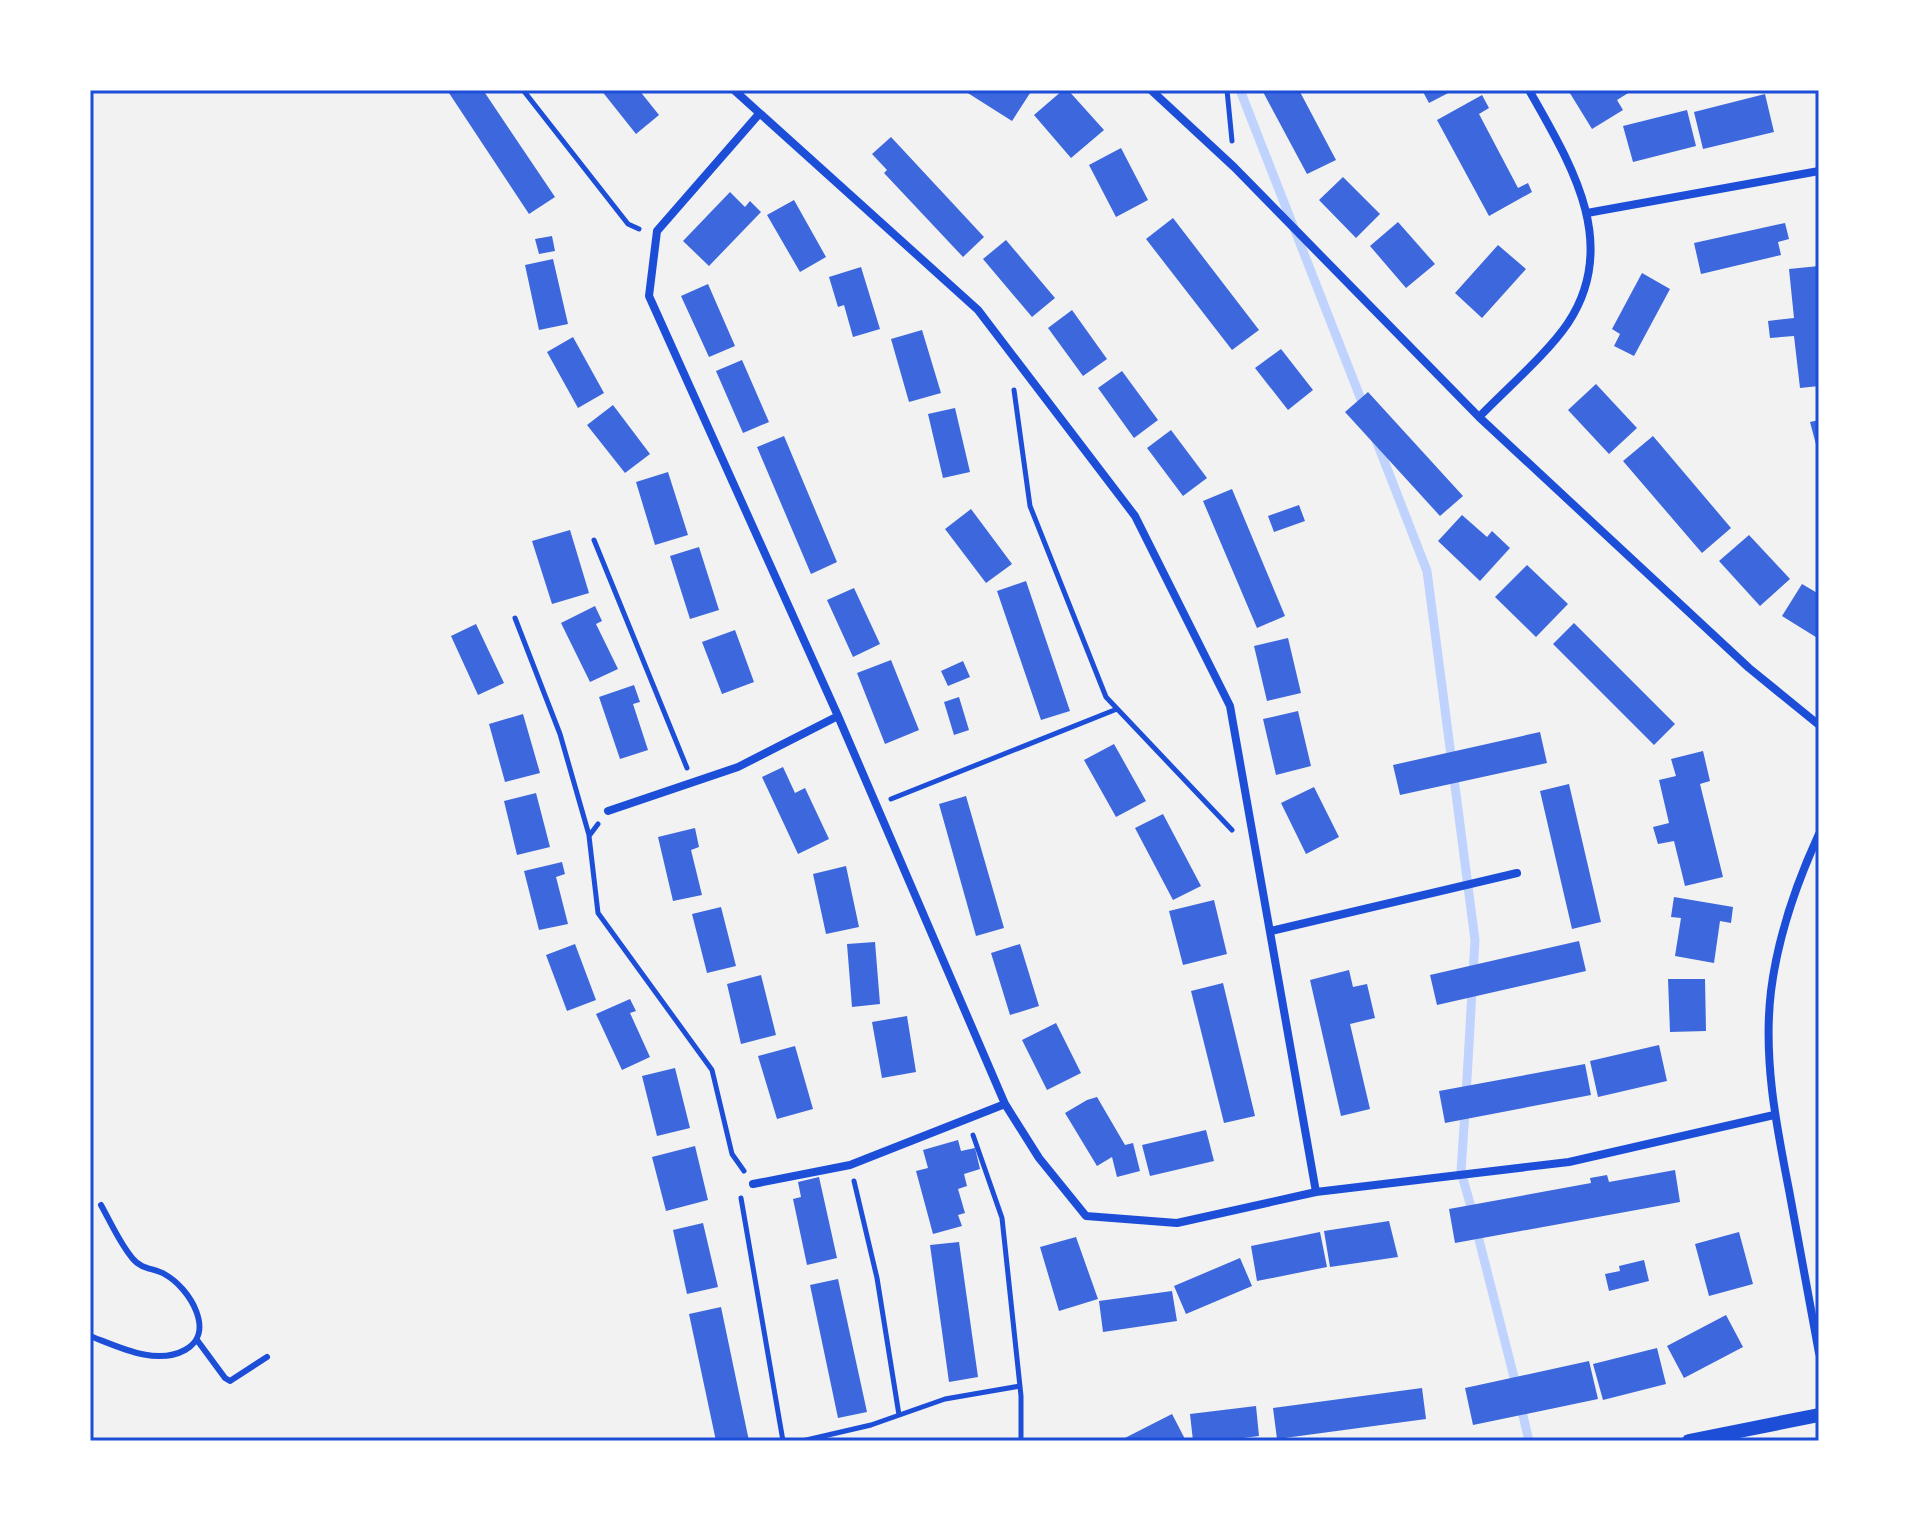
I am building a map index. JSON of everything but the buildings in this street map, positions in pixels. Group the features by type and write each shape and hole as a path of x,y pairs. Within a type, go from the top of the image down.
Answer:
{"street":[{"path":"734,90 978,310 1135,516 1230,706 1316,1192"},
{"path":"1151,90 1234,167 1479,417 1749,668 1819,725"},
{"path":"1479,417 1566,326 1581,301 1589,278 1592,252 1587,213 1564,153 1529,90"},
{"path":"759,114 657,231 649,296 838,716 1005,1104 1039,1158 1086,1216 1177,1223 1316,1192 1569,1162 1774,1115"},
{"path":"1587,213 1819,171"},
{"path":"608,811 738,767 838,716"},
{"path":"1819,834 1787,913 1775,966 1769,1034 1774,1115 1819,1353"},
{"path":"1271,931 1517,873"},
{"path":"753,1184 850,1165 1005,1104"},
{"path":"1689,1441 1819,1415"}],"lane":[{"path":"90,1336 158,1358 188,1349 197,1340 200,1324 198,1312 169,1276 144,1268 134,1260 101,1205"},
{"path":"197,1340 230,1381 267,1357"}],"path":[{"path":"523,90 628,224 656,236"},
{"path":"1227,90 1234,167"},
{"path":"1009,352 1030,506 1106,697 1258,857"},
{"path":"594,540 693,782"},
{"path":"515,618 560,734 589,836 598,913 712,1070 732,1154 753,1184 740,1200 783,1441"},
{"path":"876,805 1117,709"},
{"path":"589,836 608,811"},
{"path":"968,1119 1002,1218 1020,1386 1021,1441"},
{"path":"850,1165 877,1278 899,1415"},
{"path":"802,1441 871,1425 945,1399 1020,1386"}],"waterway":[{"path":"1240,90 1364,407"},
{"path":"1376,440 1427,571 1475,940 1466,1096"},
{"path":"1465,1111 1461,1172 1473,1214"},
{"path":"1476,1228 1517,1389"},
{"path":"1520,1403 1529,1441"}]}
